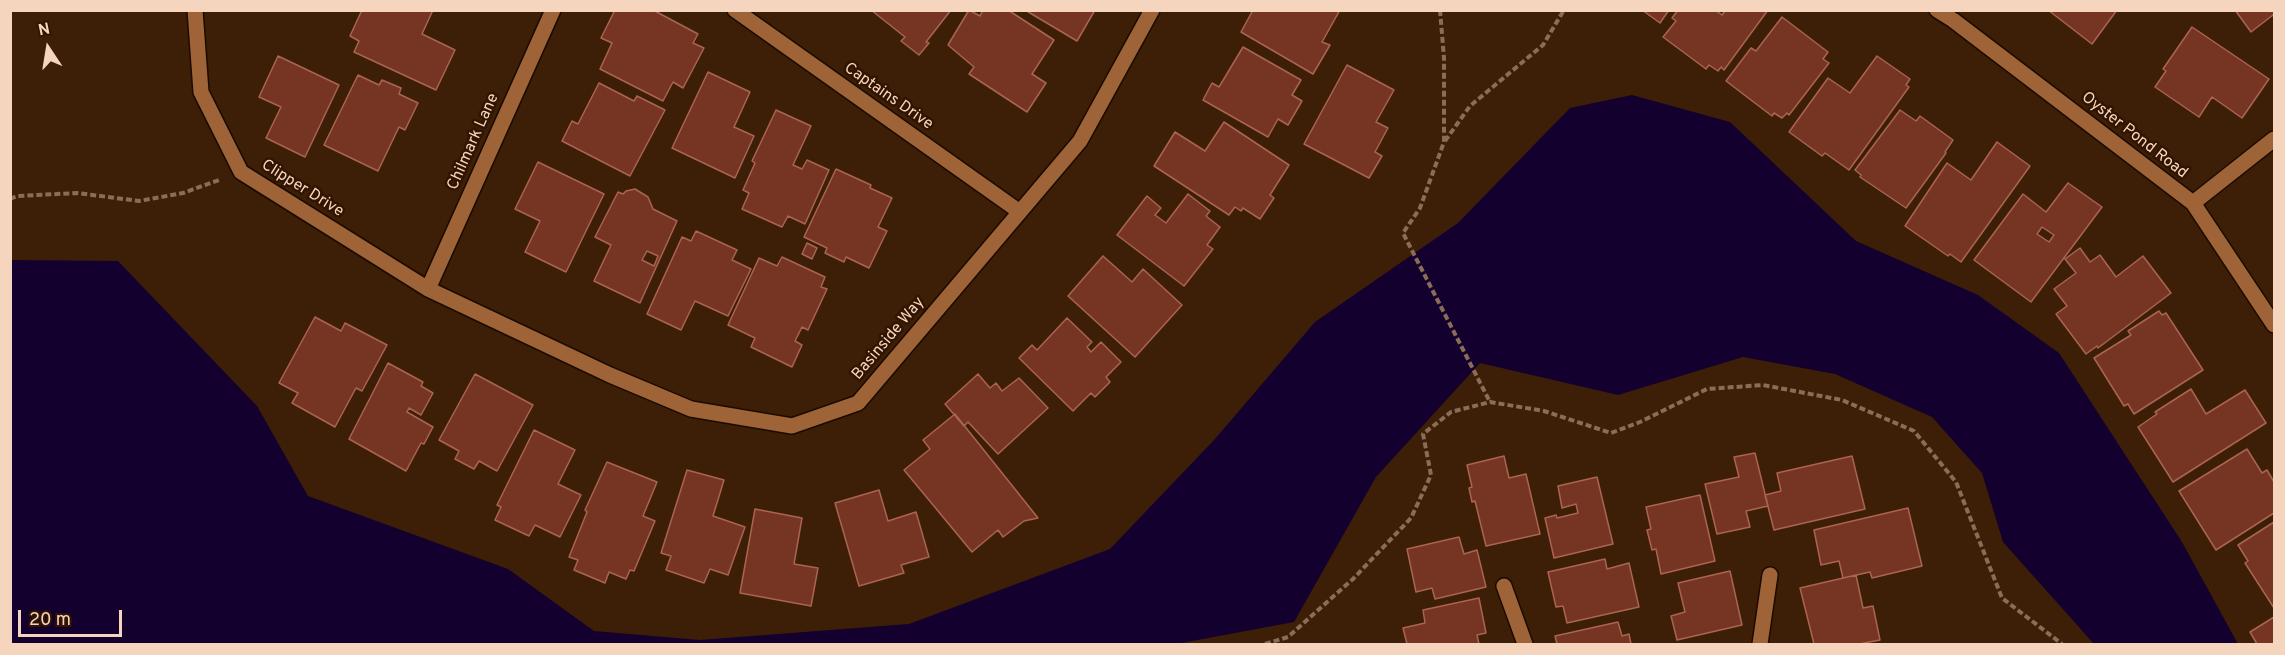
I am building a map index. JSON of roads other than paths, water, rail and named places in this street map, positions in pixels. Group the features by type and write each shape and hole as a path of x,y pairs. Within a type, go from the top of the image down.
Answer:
{"street":[{"name":"Clipper Drive","path":"195,10 201,92 242,172 428,289"},
{"name":"Chilmark Lane","path":"428,289 553,10"},
{"name":"Captains Drive","path":"735,10 1020,212"},
{"name":"Basinside Way","path":"428,289 610,375 691,410 792,426 858,403 1080,141 1152,10"},
{"name":"Oyster Pond Road","path":"1937,10 1957,15 2193,203 2274,325"},
{"path":"2193,203 2274,139"},
{"path":"1760,645 1770,575"},
{"path":"1504,586 1525,645"}]}
